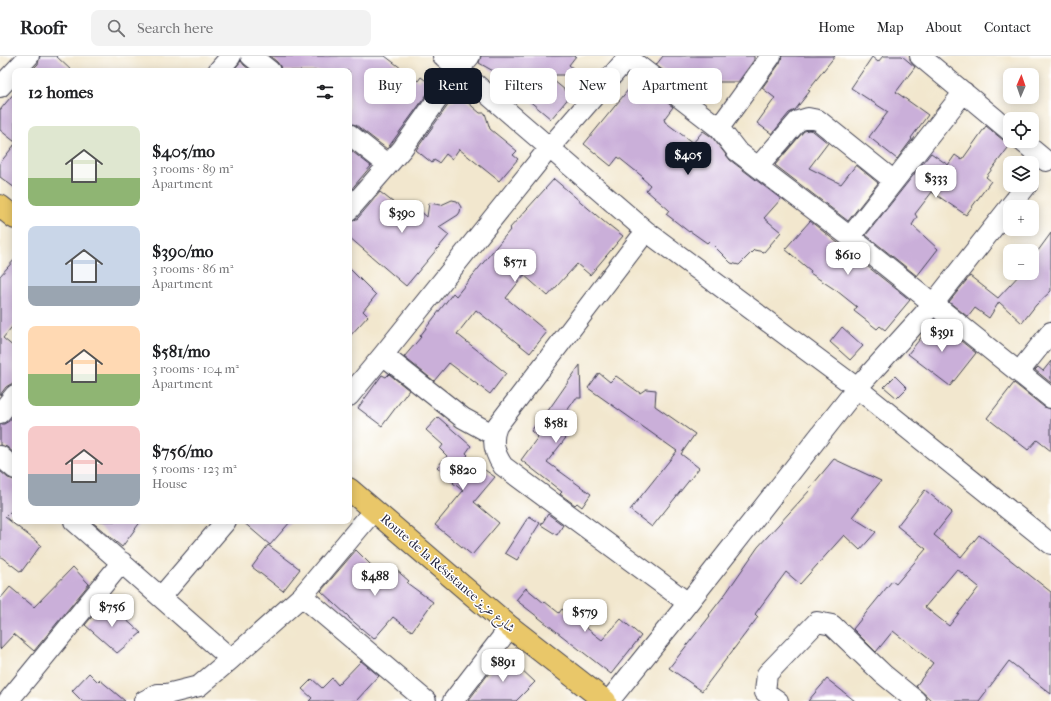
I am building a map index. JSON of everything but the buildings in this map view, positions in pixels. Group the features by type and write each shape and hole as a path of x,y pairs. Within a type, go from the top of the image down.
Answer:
{"main road":[{"name":"Route de la Résistance شارع عزيز","path":"352,492 510,627 604,701"}],"street":[{"path":"15,68 29,56"},
{"path":"220,68 230,56"},
{"path":"250,56 266,68"},
{"path":"443,56 465,63 550,147 646,231 857,388 1051,544"},
{"path":"719,128 771,56"},
{"path":"920,56 1003,125"},
{"path":"352,392 550,147 628,57 719,128 737,151 850,237 1051,398"},
{"path":"352,207 402,149 465,63"},
{"path":"4,77 12,70"},
{"path":"850,237 964,92"},
{"path":"758,167 798,121 808,118 818,120 894,182"},
{"path":"352,136 388,165"},
{"path":"1033,148 1048,158 1039,169"},
{"path":"609,701 857,388 933,304 1021,192"},
{"path":"646,231 497,426 493,444 503,466 688,603"},
{"path":"1019,372 1051,332"},
{"path":"383,355 463,418 494,435"},
{"path":"0,413 12,399"},
{"path":"0,456 12,466"},
{"path":"144,701 158,694 171,697 199,686 231,660 302,596 374,510"},
{"path":"78,524 231,660"},
{"path":"161,597 216,524"},
{"path":"8,701 122,562"},
{"path":"302,596 426,701"},
{"path":"778,701 765,692 767,674 817,622 832,625 883,674 916,701"},
{"path":"453,701 510,627"}]}
